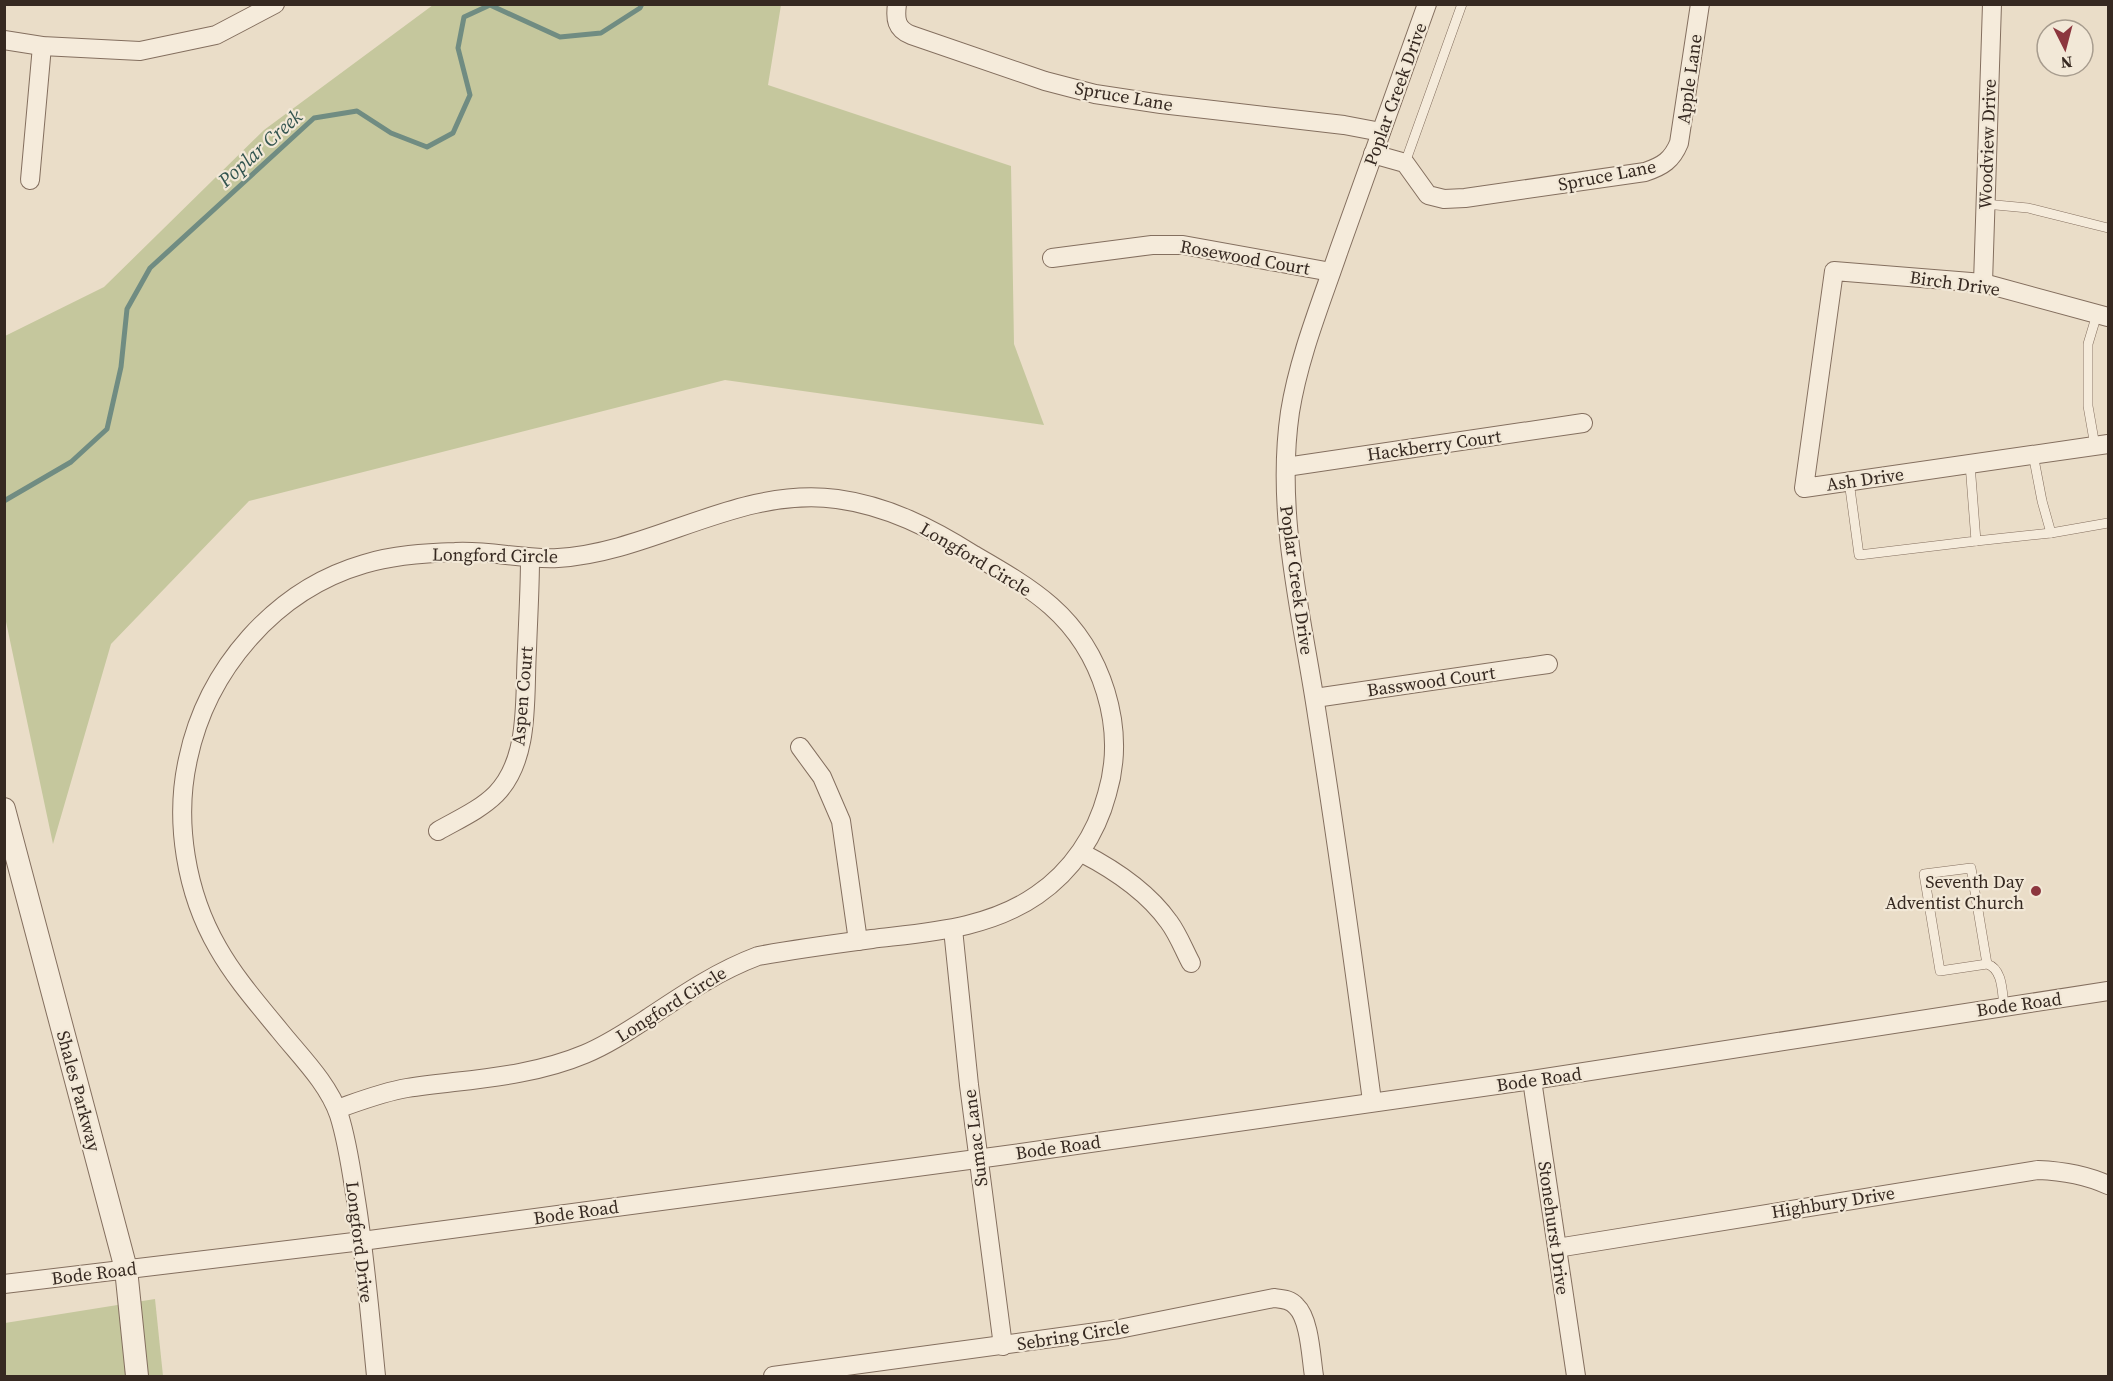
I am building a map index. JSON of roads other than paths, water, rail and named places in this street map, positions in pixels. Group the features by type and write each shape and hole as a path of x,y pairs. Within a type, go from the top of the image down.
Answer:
{"street":[{"path":"4,40 42,46 140,51 216,35 275,4"},
{"name":"Spruce Lane","path":"897,4 897,24 902,31 1045,81 1095,94 1344,125 1381,132"},
{"name":"Poplar Creek Drive","path":"1372,1101 1341,866 1315,698 1290,560 1286,510 1286,467 1290,412 1299,369 1317,309 1427,4"},
{"name":"Apple Lane","path":"1675,153 1683,127 1700,4"},
{"name":"Woodview Drive","path":"1983,283 1992,4"},
{"path":"30,180 42,46"},
{"name":"Spruce Lane","path":"1405,163 1428,195 1444,199 1646,172 1661,167 1675,153"},
{"path":"1372,154 1405,163"},
{"name":"Rosewood Court","path":"1052,258 1152,245 1183,245 1331,272"},
{"name":"Birch Drive","path":"1834,271 1983,283 2103,315"},
{"name":"Ash Drive","path":"1834,271 1804,488 2102,445"},
{"name":"Hackberry Court","path":"1286,467 1583,423"},
{"name":"Longford Circle","path":"809,497 841,500 886,511 925,526 992,565 1047,602 1082,640 1095,664 1110,710 1113,750 1111,780 1103,810 1082,853 1055,881 1033,898 969,927 759,956 733,965 585,1055 501,1077 394,1091 337,1109 302,1056 229,966 213,940 200,908 184,843 182,809 183,781 198,723 221,674 242,645 300,594 335,575 367,563 410,555 464,551 530,558 565,557 608,550 740,507 772,500 809,497"},
{"name":"Aspen Court","path":"438,831 476,809 496,794 509,777 516,758 524,710 530,558"},
{"name":"Basswood Court","path":"1315,698 1548,664"},
{"path":"800,747 822,777 839,815 858,941"},
{"name":"Shales Parkway","path":"4,809 126,1269 137,1377"},
{"path":"1082,853 1140,889 1170,924 1191,963"},
{"name":"Sumac Lane","path":"953,929 978,1158 1003,1346"},
{"name":"Bode Road","path":"4,1284 362,1241 978,1158 1532,1080 2109,991"},
{"name":"Stonehurst Drive","path":"1532,1080 1576,1377"},
{"name":"Longford Drive","path":"337,1109 351,1170 362,1241 376,1377"},
{"name":"Highbury Drive","path":"1557,1248 2038,1170 2059,1171 2088,1177 2109,1185"},
{"name":"Sebring Circle","path":"773,1377 1119,1329 1274,1298 1287,1299 1296,1305 1303,1315 1314,1377"}],"lane":[{"path":"1405,163 1462,4"},
{"path":"1985,204 2028,208 2109,228"},
{"path":"2102,445 2088,406 2088,344 2103,315"},
{"path":"2033,454 2051,533"},
{"path":"1970,464 1976,540"},
{"path":"1849,481 1859,555 2051,533 2109,523"},
{"path":"1987,964 1971,868 1924,874 1940,971 1987,964 1994,966 1998,971 2004,1006"}],"waterway":[{"name":"Poplar Creek","path":"4,501 71,462 107,429 121,367 127,309 150,268 314,118 357,111 391,133 427,147 453,133 470,95 458,48 464,17 490,5 560,37 601,33 640,8 642,4"}],"place":[{"name":"Seventh Day Adventist Church","path":"2036,891"}]}
